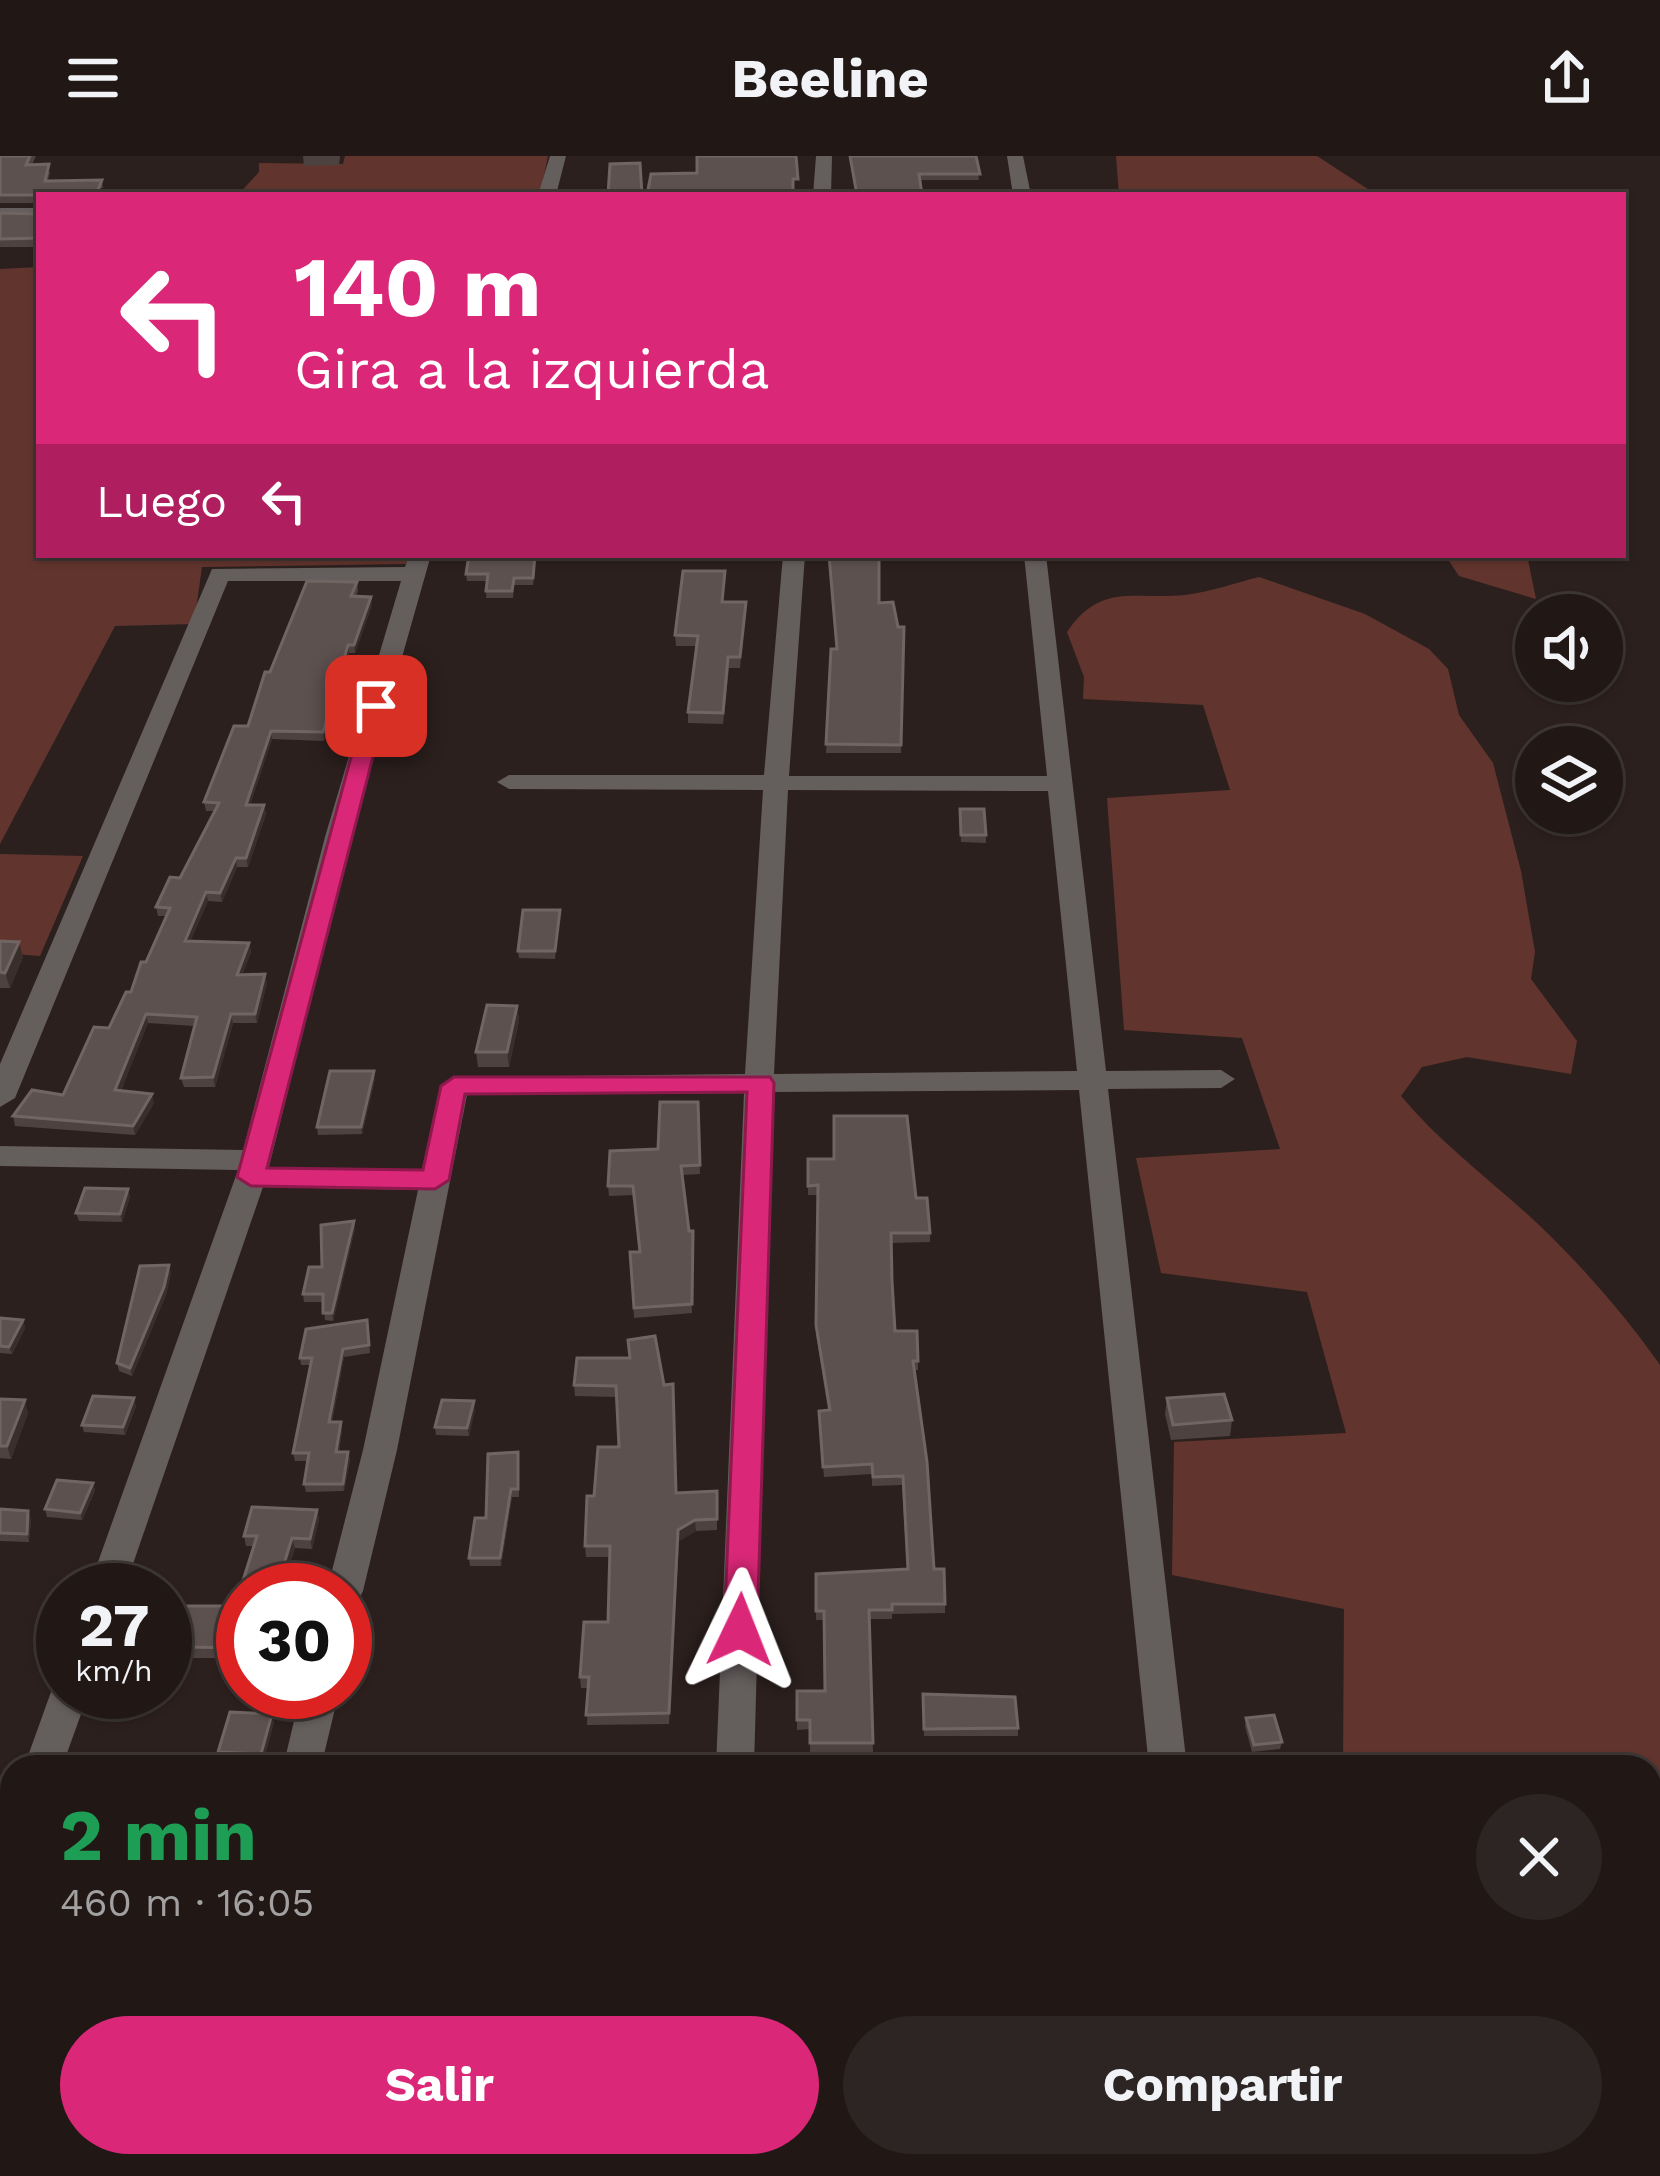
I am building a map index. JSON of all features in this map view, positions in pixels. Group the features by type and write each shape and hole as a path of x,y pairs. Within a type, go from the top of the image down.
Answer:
{"street":[{"path":"549,192 558,156"},
{"path":"822,192 824,156"},
{"path":"1015,156 1021,192"},
{"path":"0,213 36,213"},
{"path":"735,1755 773,782 794,558"},
{"path":"1034,558 1167,1755"},
{"path":"0,1099 220,574 416,565 252,1168 115,1563"},
{"path":"509,782 1060,784"},
{"path":"352,1563 380,1450 454,1086 1221,1079"},
{"path":"0,1156 435,1180"},
{"path":"48,1755 61,1719"},
{"path":"305,1755 314,1719"}],"shaded area":[{"path":"345,156 548,156 541,192 241,192 259,172 259,163 343,164"},
{"path":"1116,156 1317,156 1372,192 1119,192"},
{"path":"36,267 36,558 408,558 406,564 202,567 194,624 115,626 0,844 0,269"},
{"path":"1447,558 1528,558 1535,594 1519,594 1459,576"},
{"path":"1259,577 1365,614 1429,649 1448,669 1459,715 1493,763 1521,871 1535,952 1531,979 1577,1041 1571,1074 1467,1057 1422,1067 1401,1096 1571,1257 1660,1365 1660,1755 1343,1755 1344,1609 1172,1575 1174,1442 1346,1433 1307,1292 1161,1273 1136,1158 1280,1149 1242,1038 1124,1030 1107,798 1230,790 1203,705 1083,699 1084,677 1067,632 1092,606 1106,600 1213,590"},
{"path":"0,854 83,856 40,956 0,953"}],"building":[{"path":"0,156 30,156 26,165 49,164 45,181 102,180 97,192 0,195"},
{"path":"697,156 796,156 798,179 793,179 793,192 648,192 651,174 697,173"},
{"path":"850,156 976,156 980,174 919,174 922,192 856,192"},
{"path":"640,163 642,192 608,192 610,164"},
{"path":"0,213 36,214 36,238 0,239"},
{"path":"469,558 535,558 533,578 514,578 512,591 486,591 488,574 466,574"},
{"path":"829,558 879,558 879,603 893,602 898,627 904,627 901,745 826,744 831,649 837,649"},
{"path":"683,571 725,571 722,602 746,602 740,657 728,657 723,713 688,712 698,636 675,635"},
{"path":"307,581 357,582 351,596 371,597 354,645 348,645 323,732 271,731 246,805 264,805 246,858 236,858 220,893 206,892 185,941 249,943 237,975 265,974 255,1014 231,1014 213,1077 181,1078 197,1017 146,1014 115,1090 152,1094 133,1126 13,1116 32,1090 63,1095 94,1027 109,1028 126,992 131,992 170,908 156,907 170,877 180,878 219,803 204,802 234,726 248,726 265,672 270,672"},
{"path":"960,809 984,809 986,835 961,835"},
{"path":"523,910 560,910 555,951 518,951"},
{"path":"0,941 19,942 5,973 0,972"},
{"path":"487,1005 517,1006 507,1052 476,1052"},
{"path":"330,1071 374,1071 361,1127 317,1127"},
{"path":"660,1102 698,1102 700,1165 681,1166 689,1231 693,1231 692,1304 634,1308 630,1252 640,1252 633,1186 608,1186 610,1151 658,1149"},
{"path":"834,1116 907,1116 916,1198 927,1198 930,1233 891,1233 892,1281 895,1331 917,1331 918,1361 913,1361 927,1462 934,1569 944,1569 945,1604 892,1604 892,1610 869,1610 873,1743 810,1743 810,1720 797,1720 797,1691 825,1691 824,1611 816,1611 816,1574 908,1569 903,1476 873,1477 872,1464 823,1467 819,1411 830,1410 816,1325 818,1185 808,1186 808,1159 834,1159"},
{"path":"85,1188 128,1189 120,1214 76,1213"},
{"path":"354,1221 332,1313 323,1313 323,1294 303,1294 309,1267 322,1267 321,1225"},
{"path":"169,1265 130,1368 117,1363 140,1266"},
{"path":"0,1318 23,1320 9,1347 0,1346"},
{"path":"367,1320 369,1345 343,1349 329,1422 341,1422 336,1452 348,1452 343,1484 304,1484 309,1453 293,1453 312,1358 300,1358 306,1329"},
{"path":"655,1336 664,1385 673,1384 676,1493 717,1491 717,1519 695,1520 678,1530 669,1713 586,1715 589,1677 580,1677 584,1622 608,1622 610,1546 585,1546 587,1496 594,1496 598,1447 619,1447 616,1386 574,1385 577,1358 630,1358 628,1340"},
{"path":"1224,1394 1232,1420 1173,1425 1167,1398"},
{"path":"93,1396 134,1398 123,1427 82,1425"},
{"path":"0,1399 25,1400 7,1446 0,1446"},
{"path":"442,1400 474,1401 467,1428 435,1427"},
{"path":"518,1452 518,1489 511,1489 500,1558 469,1558 475,1518 486,1518 488,1454"},
{"path":"57,1480 93,1483 80,1513 45,1509"},
{"path":"252,1507 317,1510 310,1539 292,1538 284,1563 249,1563 257,1536 244,1536"},
{"path":"0,1509 28,1511 27,1534 0,1533"},
{"path":"192,1606 216,1606 216,1648 192,1647"},
{"path":"923,1694 1015,1697 1018,1728 924,1729"},
{"path":"1274,1715 1282,1742 1254,1745 1246,1718"},
{"path":"228,1719 271,1719 261,1754 218,1752"}],"route":[{"path":"376,706 251,1177 435,1180 454,1086 761,1083 740,1630"}]}
